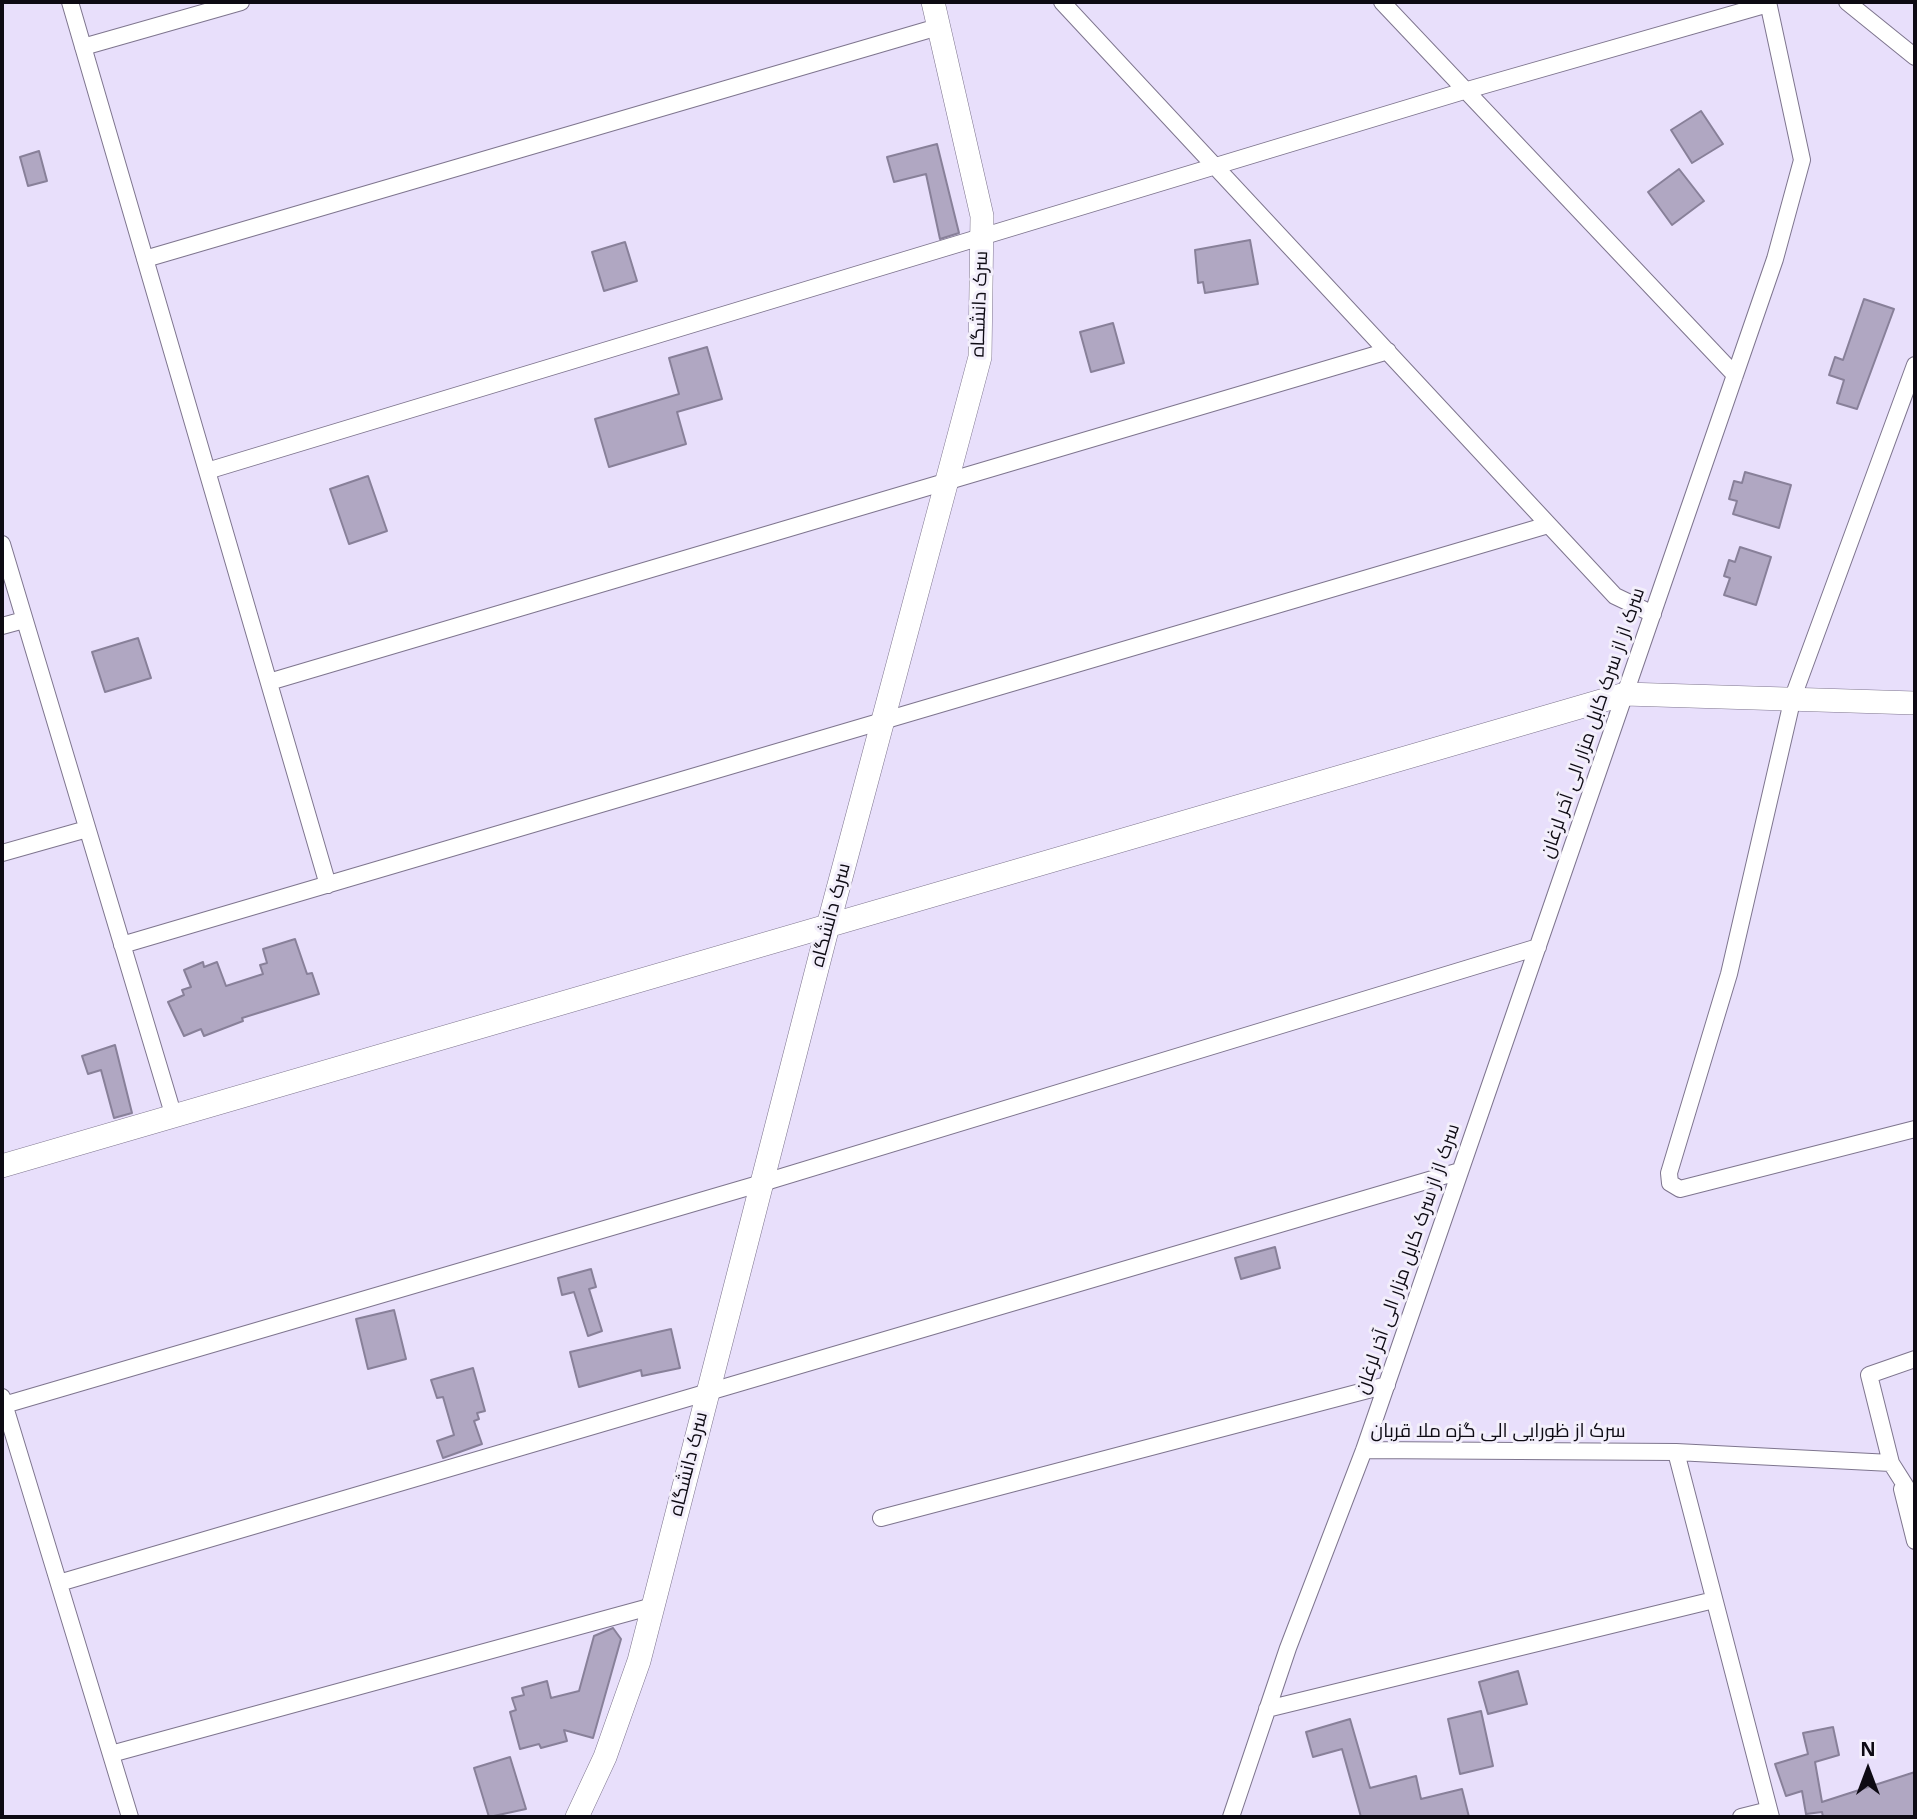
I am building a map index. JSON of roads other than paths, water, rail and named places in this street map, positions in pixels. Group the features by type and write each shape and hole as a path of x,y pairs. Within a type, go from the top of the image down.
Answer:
{"street":[{"path":"70,2 328,884"},
{"path":"83,47 241,2"},
{"name":"سرک دانشگاه","path":"578,1817 605,1757 639,1661 828,926 980,357 982,216 933,2"},
{"path":"1062,2 1218,166 1615,596 1653,614"},
{"path":"1382,2 1735,375"},
{"path":"1847,2 1915,57"},
{"path":"207,471 1464,91 1768,3"},
{"name":"سرک از از سرک کابل مزار الی آخر لرغان","path":"1364,1450 1775,259 1802,160 1768,3"},
{"path":"145,259 938,27"},
{"path":"269,682 1388,351"},
{"path":"1915,365 1793,697 1729,974 1669,1173 1670,1183 1680,1189 1915,1129"},
{"path":"122,944 882,723 1548,525"},
{"path":"2,544 174,1117"},
{"path":"2,626 24,620"},
{"path":"2,1166 1625,694 1793,697 1915,703"},
{"path":"2,853 87,829"},
{"path":"130,1817 3,1401 762,1183 1538,947"},
{"path":"59,1583 1460,1171"},
{"path":"1915,1359 1868,1375 1891,1463 1915,1501"},
{"path":"881,1518 1387,1385"},
{"name":"سرک از ظورایی الی گزه ملا قربان","path":"1231,1817 1364,1450 1676,1452 1891,1463"},
{"path":"1676,1452 1770,1814 1741,1817"},
{"path":"1899,1478 1915,1541"},
{"path":"1268,1709 1714,1600"},
{"path":"111,1754 653,1606"}]}
